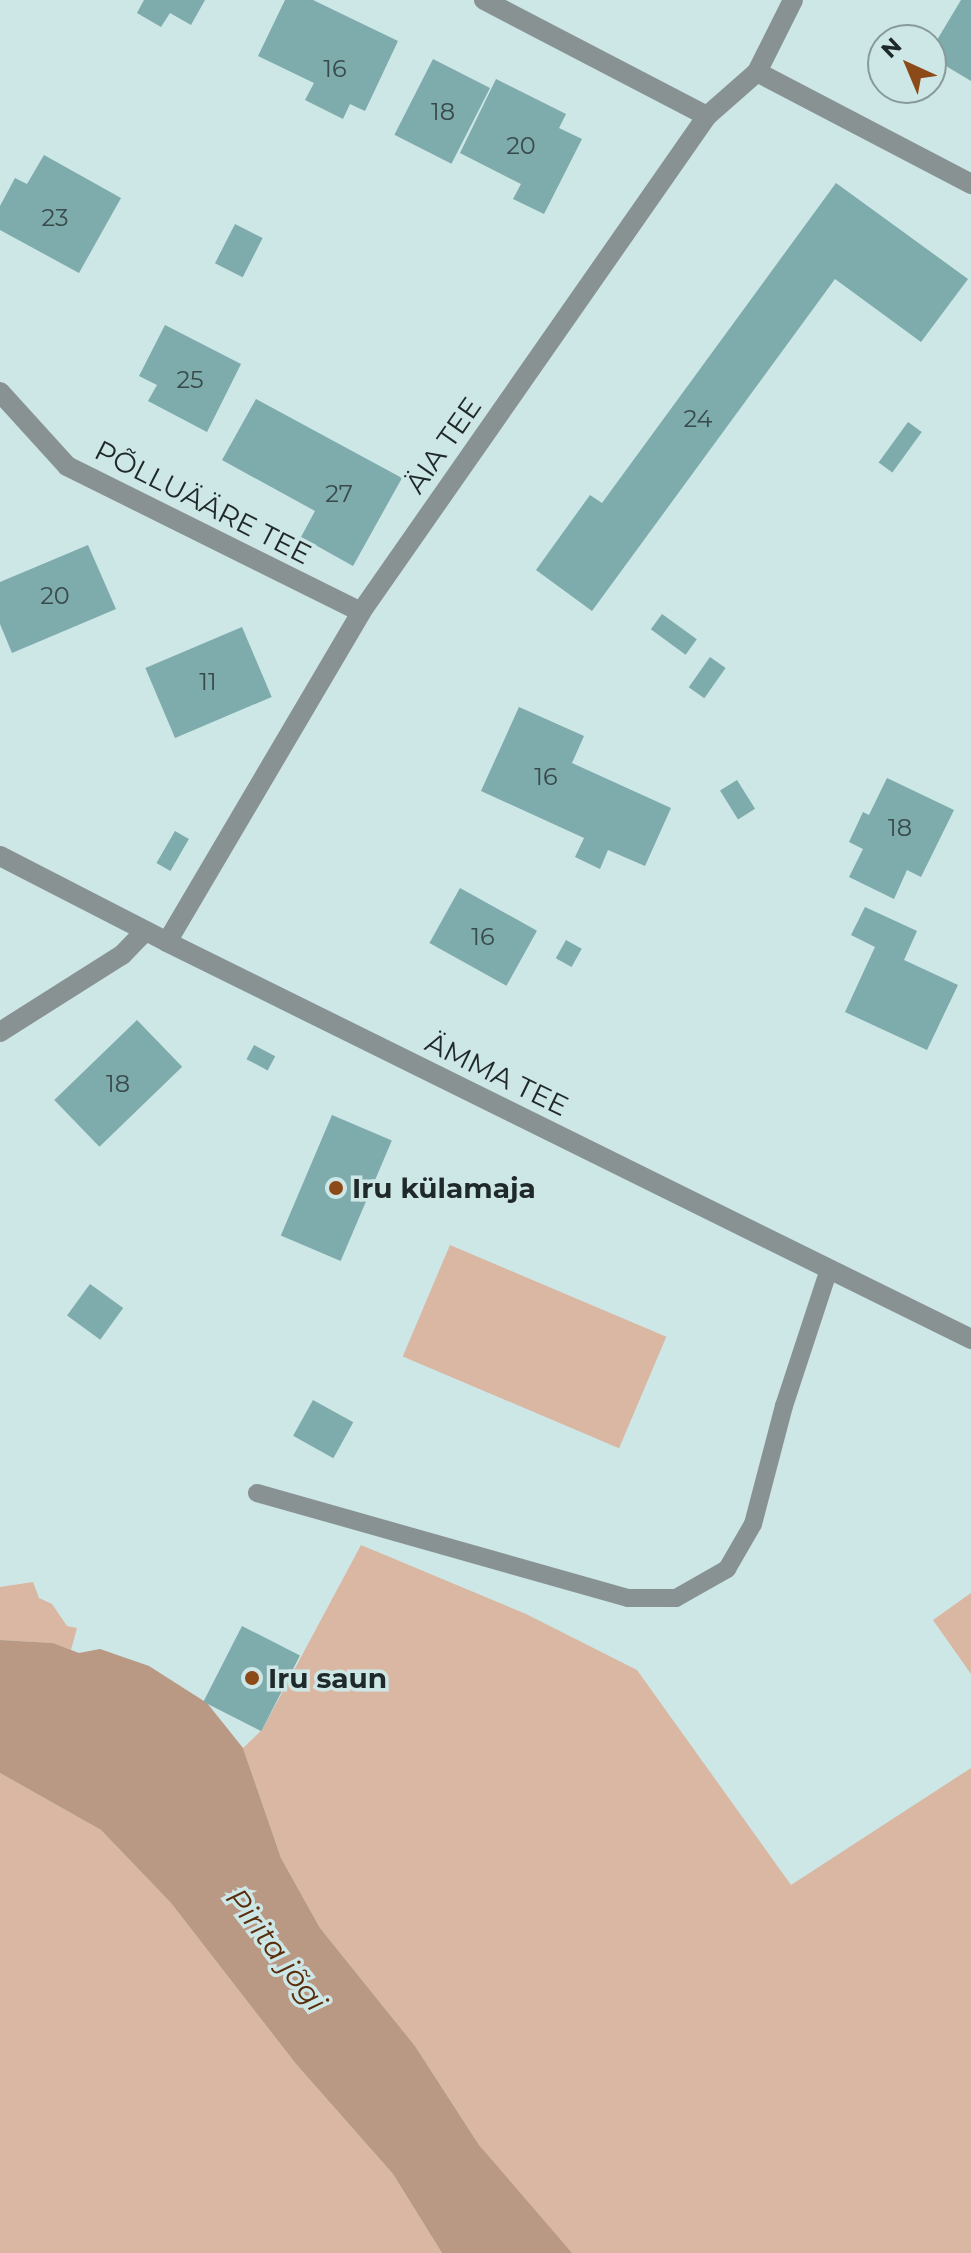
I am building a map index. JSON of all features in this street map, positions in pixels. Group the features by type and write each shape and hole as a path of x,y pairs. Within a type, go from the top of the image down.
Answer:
{"street":[{"path":"484,0 707,116"},
{"name":"ÄIA TEE","path":"167,942 361,612 707,116 757,72 793,0"},
{"path":"757,72 971,184"},
{"name":"PÕLLUÄÄRE TEE","path":"0,392 67,466 361,612"},
{"name":"ÄMMA TEE","path":"0,856 167,942 971,1339"},
{"path":"0,1032 122,955 145,931"}],"lane":[{"path":"257,1493 628,1598 676,1598 727,1569 753,1524 784,1406 829,1269"}],"shaded area":[{"path":"450,1245 666,1337 619,1448 403,1356"},
{"path":"361,1545 526,1614 637,1670 791,1885 971,1768 971,2253 572,2253 539,2218 479,2145 415,2046 320,1928 281,1858 243,1748 262,1730"},
{"path":"33,1582 39,1598 52,1604 67,1626 77,1628 71,1650 53,1643 0,1640 0,1587"},
{"path":"971,1593 971,1674 933,1620"},
{"path":"0,1773 101,1830 171,1903 296,2064 393,2174 442,2253 0,2253"}],"water":[{"name":"Pirita jõgi","path":"0,1640 53,1643 79,1653 100,1649 149,1666 207,1703 243,1748 281,1858 320,1928 415,2046 479,2145 572,2253 442,2253 393,2174 296,2064 171,1903 101,1830 0,1773"}],"building":[{"path":"144,0 205,0 191,25 170,13 161,27 137,13"},
{"path":"285,0 313,0 398,41 365,111 350,104 343,119 305,100 314,83 258,56"},
{"path":"961,0 971,0 971,81 947,67 947,24"},
{"path":"433,59 490,88 451,164 394,135"},
{"path":"496,79 566,114 559,128 582,139 544,214 513,199 521,184 460,153"},
{"path":"44,155 121,198 79,273 0,230 0,206 15,178 27,184"},
{"path":"836,183 968,279 921,342 835,279 592,611 536,570 590,495 602,503"},
{"path":"235,224 263,238 243,277 215,263"},
{"path":"165,325 241,364 207,432 148,401 157,385 139,376"},
{"path":"256,399 402,478 353,566 301,537 315,511 222,460"},
{"path":"908,422 922,432 892,472 879,462"},
{"path":"88,545 116,609 12,653 0,624 0,582"},
{"path":"662,614 697,639 686,655 651,629"},
{"path":"242,627 272,697 175,738 145,668"},
{"path":"710,657 726,668 704,698 689,687"},
{"path":"519,707 584,736 572,763 671,808 645,866 608,850 600,869 575,857 584,838 481,791"},
{"path":"887,778 954,810 921,877 907,870 894,899 849,877 863,849 849,842 863,812 869,815"},
{"path":"737,780 755,809 738,819 720,791"},
{"path":"175,831 189,839 170,871 156,863"},
{"path":"460,888 537,931 506,986 429,943"},
{"path":"865,907 917,931 904,960 958,985 927,1050 845,1012 875,947 851,935"},
{"path":"566,940 582,949 572,967 556,958"},
{"path":"137,1020 182,1067 99,1147 54,1100"},
{"path":"254,1045 275,1056 268,1070 246,1059"},
{"name":"Iru külamaja","path":"332,1115 392,1140 341,1261 281,1236"},
{"path":"90,1284 123,1308 100,1340 67,1316"},
{"path":"313,1400 353,1422 333,1458 293,1436"},
{"name":"Iru saun","path":"242,1626 300,1656 261,1731 203,1702"}],"place":[{"name":"Iru külamaja","path":"336,1188"},
{"name":"Iru saun","path":"252,1678"}]}
